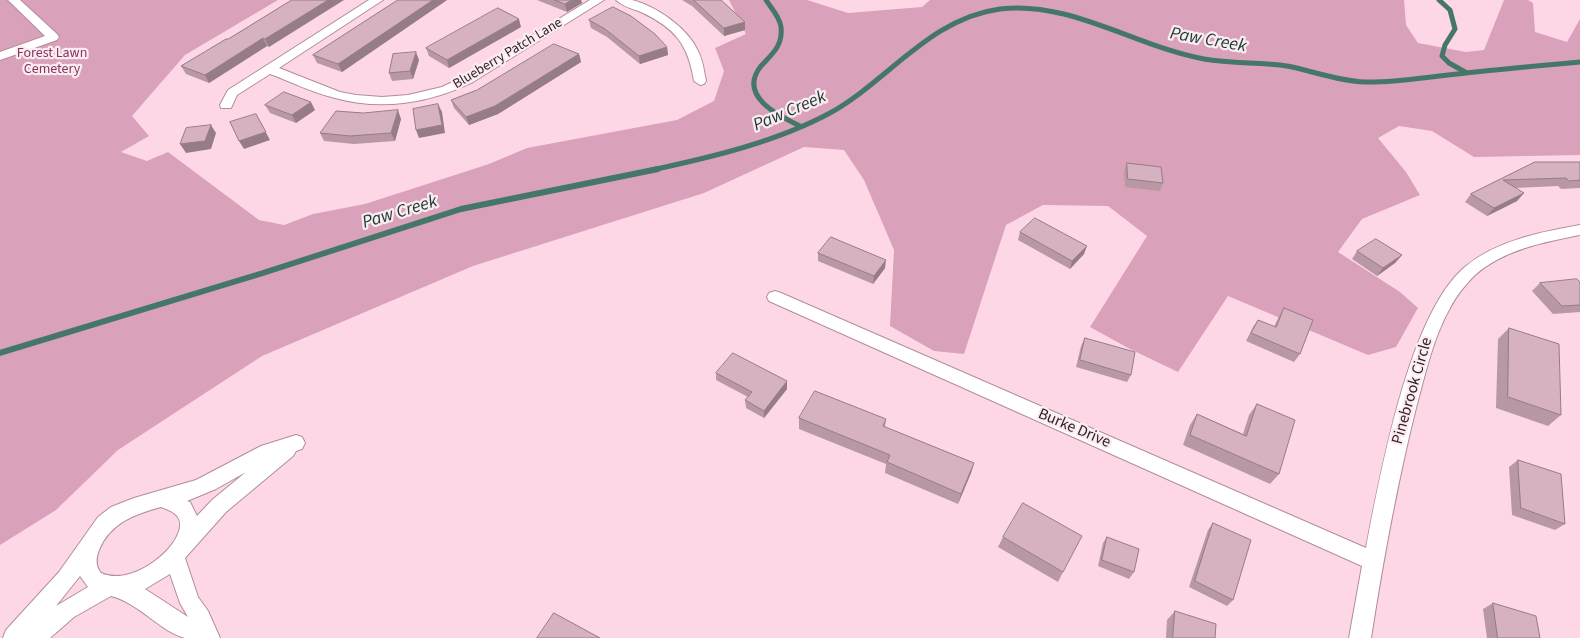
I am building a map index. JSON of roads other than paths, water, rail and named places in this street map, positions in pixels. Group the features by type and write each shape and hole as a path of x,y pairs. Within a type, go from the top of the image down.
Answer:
{"street":[{"path":"0,56 53,37 14,0"},
{"path":"226,105 232,93 377,0"},
{"name":"Blueberry Patch Lane","path":"269,69 356,99 382,101 408,99 446,90 469,79 598,0"},
{"path":"622,0 650,11 679,30 695,52 700,81"},
{"name":"Pinebrook Circle","path":"1360,638 1372,561 1396,447 1428,338 1443,304 1460,280 1479,264 1514,247 1580,230"},
{"name":"Burke Drive","path":"775,297 1372,561"},
{"path":"14,638 66,579 106,524 130,507 200,488 268,451 296,443 219,506 161,570 144,580 113,586 67,610 34,638"},
{"path":"163,499 176,502 186,509 190,519 190,531 180,551 190,603 202,618 208,638"},
{"path":"90,545 86,559 88,572 96,582 134,594 179,624 208,638"}],"waterway":[{"path":"766,0 779,20 781,34 776,49 761,66 755,77 754,87 757,96 772,111 800,126"},
{"path":"1439,0 1450,10 1455,29 1445,45 1442,56 1449,63 1466,73"},
{"name":"Paw Creek","path":"652,170 698,160 743,147 809,123 851,100 931,37 975,15 1000,9 1026,8 1052,11 1103,26 1179,53 1204,59 1287,66 1354,81 1396,81 1466,73"},
{"name":"Paw Creek","path":"1466,73 1580,62"},
{"name":"Paw Creek","path":"0,353 263,273 461,209 658,169"}],"park label":[{"name":"Forest Lawn Cemetery","path":"52,62"}]}
